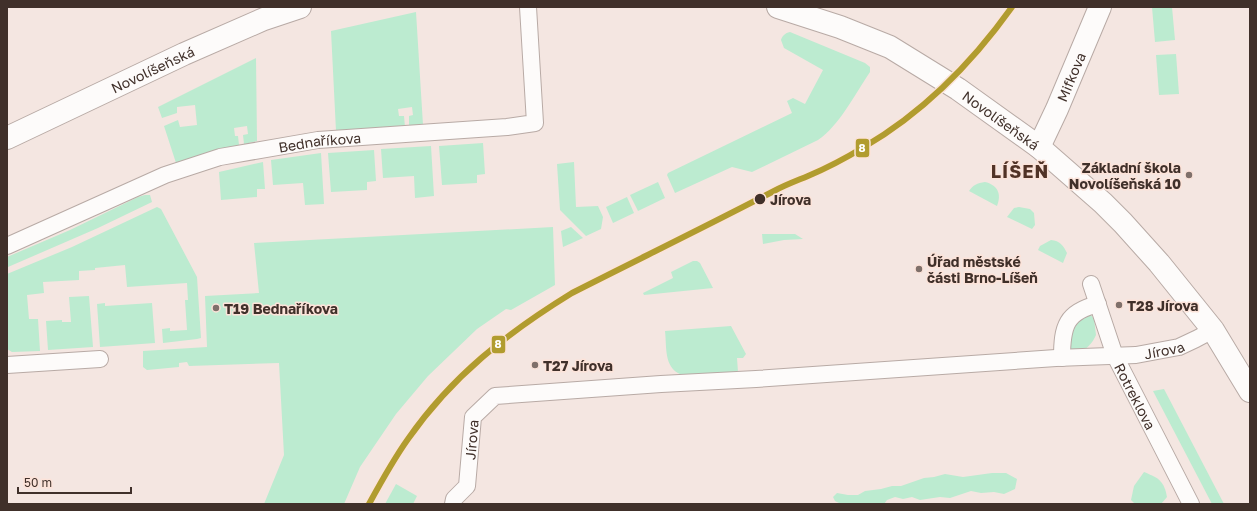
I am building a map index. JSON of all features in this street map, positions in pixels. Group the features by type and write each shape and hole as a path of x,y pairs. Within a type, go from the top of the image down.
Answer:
{"street":[{"name":"Novolíšeňská","path":"7,138 184,54 264,19 300,7"},
{"name":"Bednaříkova","path":"7,246 165,175 220,157 318,140 506,127 535,123 528,7"},
{"name":"Novolíšeňská","path":"778,7 840,27 890,47 958,89 1039,147 1082,183 1123,223 1164,268 1213,330 1250,391"},
{"name":"Mifkova","path":"1039,147 1057,109 1100,7"},
{"name":"Rotreklova","path":"1092,284 1115,356 1191,504"},
{"path":"1062,358 1062,344 1068,321 1074,314 1087,307 1098,304"},
{"name":"Jírova","path":"453,504 454,499 467,486 473,417 495,396 1148,353 1180,347 1213,330"},
{"path":"7,365 100,358"}],"green space":[{"path":"1152,7 1172,7 1175,40 1155,42"},
{"path":"416,12 423,125 409,126 409,116 413,115 412,107 398,109 399,116 404,116 405,127 336,131 331,31"},
{"path":"790,32 865,63 870,67 870,72 840,118 826,134 818,140 752,172 732,167 675,193 667,175 668,173 792,113 787,101 793,98 805,104 823,70 784,48 781,39 785,34"},
{"path":"1176,54 1179,94 1159,95 1156,55"},
{"path":"256,58 257,141 244,144 243,135 248,134 247,126 234,128 235,136 238,136 239,145 176,163 164,126 178,120 180,127 197,125 195,105 177,107 177,113 162,118 158,107"},
{"path":"483,143 485,174 477,175 477,183 442,185 439,146"},
{"path":"431,146 434,196 415,198 414,176 383,178 381,149"},
{"path":"374,150 376,181 367,182 367,190 331,192 328,153"},
{"path":"321,153 324,204 305,205 303,183 273,185 271,160"},
{"path":"263,162 265,189 257,189 257,197 221,200 219,172"},
{"path":"574,162 576,207 598,206 603,217 601,229 586,236 560,210 557,164"},
{"path":"658,182 665,198 638,211 630,195"},
{"path":"985,182 993,185 999,193 997,206 969,191 972,187"},
{"path":"145,195 150,195 152,202 98,228 8,267 7,257"},
{"path":"627,197 634,213 613,223 606,207"},
{"path":"157,207 161,209 197,277 201,338 163,343 162,329 170,328 170,331 187,330 185,300 188,300 187,283 127,287 125,265 79,271 79,280 43,282 44,293 27,295 29,319 38,319 40,351 12,352 7,349 7,274 72,247"},
{"path":"1019,207 1030,209 1034,213 1035,225 1032,229 1007,217 1014,208"},
{"path":"553,227 555,285 511,310 506,309 477,329 428,376 396,414 360,467 344,504 264,504 284,455 279,363 189,366 187,362 179,363 179,367 147,370 143,367 143,351 207,347 205,296 259,293 254,243"},
{"path":"571,227 583,238 563,247 561,231"},
{"path":"762,234 795,234 803,239 784,240 763,244"},
{"path":"1051,240 1059,242 1066,250 1067,253 1063,263 1038,250 1040,246"},
{"path":"693,261 700,263 713,288 644,295 643,293 673,278 671,272"},
{"path":"89,296 93,347 48,350 46,321 62,320 62,322 71,322 69,297"},
{"path":"105,303 105,306 152,303 155,343 100,347 97,304"},
{"path":"1086,314 1091,315 1094,319 1096,335 1092,343 1085,349 1077,352 1073,351 1069,348 1071,333"},
{"path":"731,326 746,354 743,358 737,358 738,372 685,376 673,369 666,352 665,331"},
{"path":"1164,389 1224,504 1212,504 1153,391"},
{"path":"1144,472 1157,478 1164,487 1167,497 1161,504 1135,504 1131,500 1134,486"},
{"path":"992,473 1006,473 1017,479 1015,489 1004,494 971,491 950,498 940,497 920,500 912,497 903,499 895,497 887,500 884,504 841,504 835,501 833,497 837,493 858,495 865,491 892,486 901,486 924,478 945,474 963,477"},
{"path":"396,484 417,496 413,504 385,504"}],"transit line":[{"name":"8","path":"369,504 397,455 425,416 462,376 503,340 572,293 778,189 836,163 886,133 907,118 946,85 997,28 1012,7"}],"place":[{"name":"Základní škola Novolíšeňská 10","path":"1189,175"},
{"name":"Jírova","path":"760,199"},
{"name":"Úřad městské části Brno-Líšeň","path":"919,269"},
{"name":"T28 Jírova","path":"1119,305"},
{"name":"T19 Bednaříkova","path":"216,308"},
{"name":"T27 Jírova","path":"535,365"}],"district":[{"name":"LÍŠEŇ","path":"1020,171"}]}
